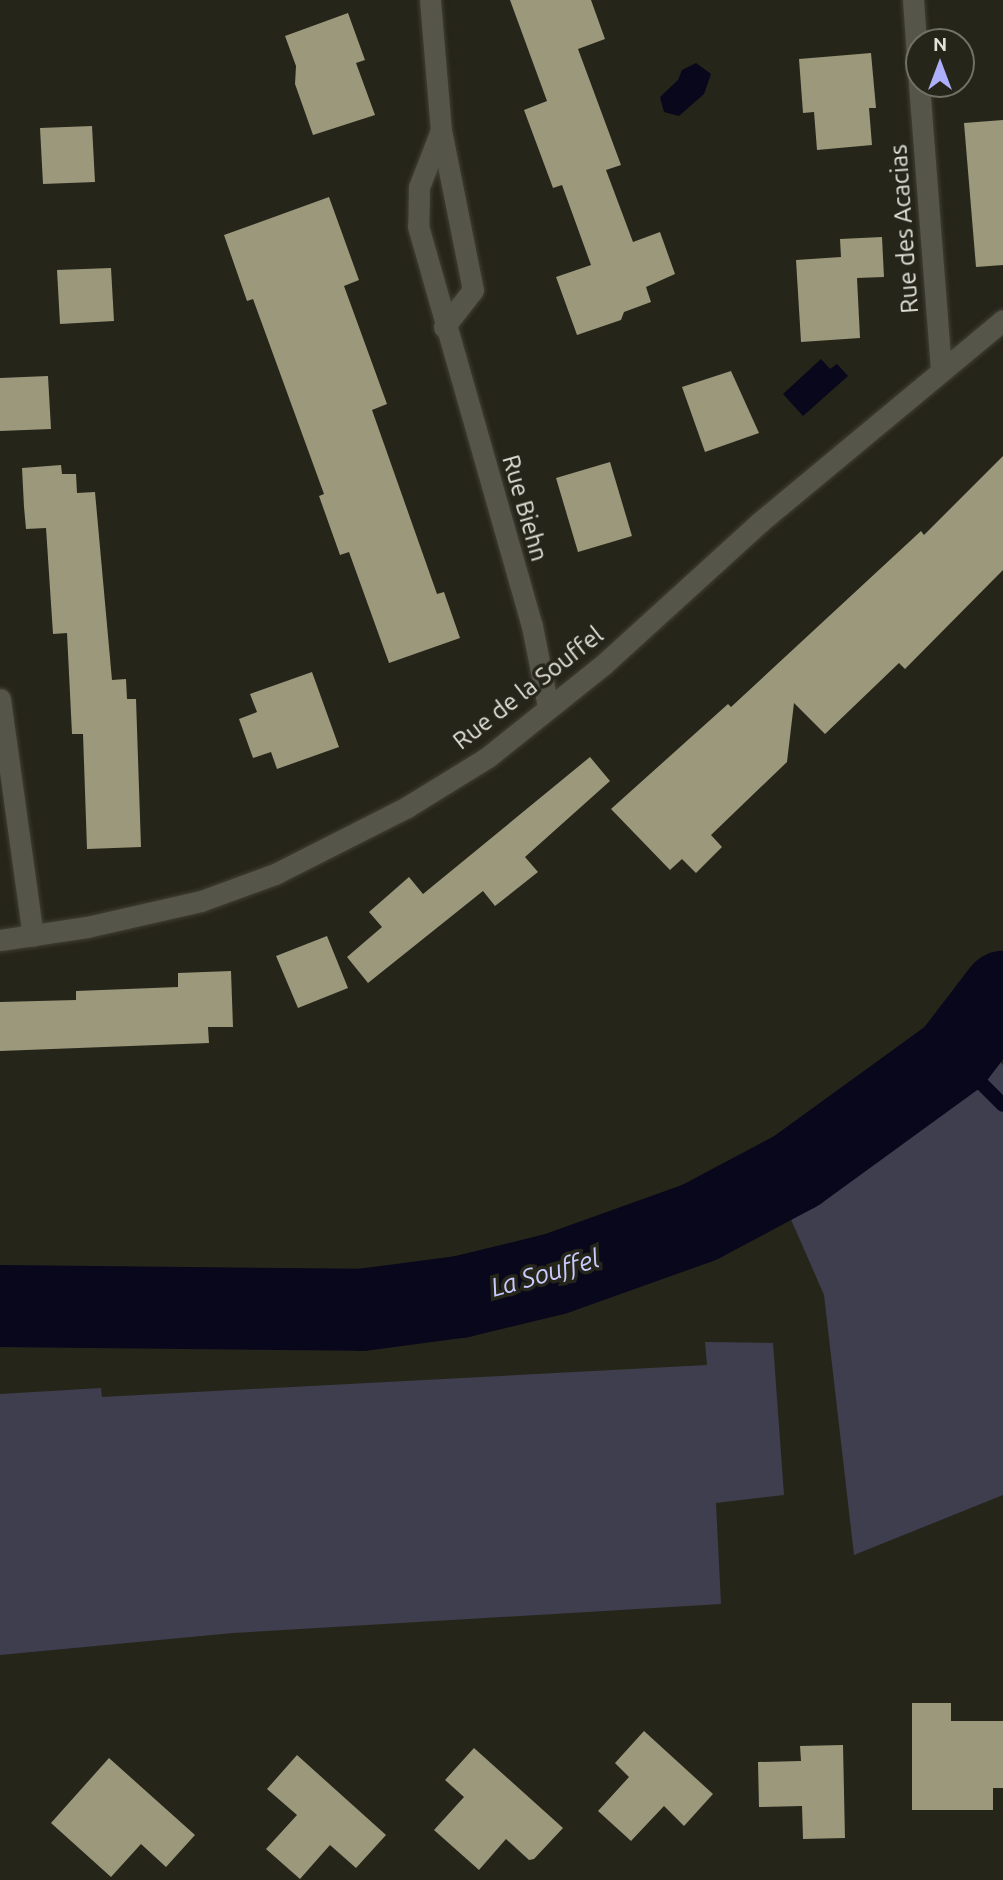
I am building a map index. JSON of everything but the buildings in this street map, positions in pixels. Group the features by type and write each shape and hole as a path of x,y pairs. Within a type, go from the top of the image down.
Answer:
{"street":[{"name":"Rue Biehn","path":"430,0 441,130 473,290 444,327"},
{"name":"Rue des Acacias","path":"913,0 915,28"},
{"name":"Rue des Acacias","path":"920,98 941,370"},
{"name":"Rue Biehn","path":"441,130 419,187 418,226 444,327 532,626 548,707"},
{"name":"Rue de la Souffel","path":"0,940 33,936 188,904 275,874 407,807 488,757 603,666 760,522 1003,320"},
{"path":"0,699 33,936"}],"shaded area":[{"path":"696,63 711,74 704,94 679,116 664,112 660,97 678,80 682,70"},
{"path":"821,359 830,369 837,364 848,376 803,416 783,394"},
{"path":"996,1058 1003,1065 1003,1495 854,1555 824,1295 786,1208"},
{"path":"705,1342 773,1343 784,1495 716,1503 721,1604 233,1633 0,1655 0,1394 101,1388 102,1397 707,1365"}],"waterway":[{"name":"La Souffel","path":"0,1306 361,1310 460,1297 555,1274 700,1222 796,1171 954,1056 1003,992"},
{"path":"954,1056 1003,1105"}]}
